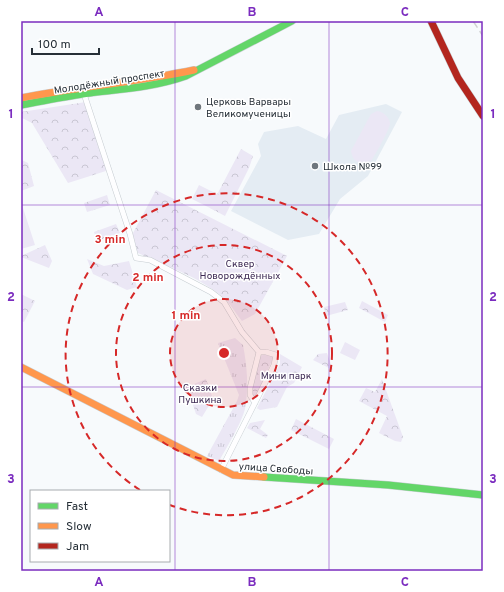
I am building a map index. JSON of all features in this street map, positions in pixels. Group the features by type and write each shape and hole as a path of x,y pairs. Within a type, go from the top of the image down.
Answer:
{"street":[{"name":"Молодёжный проспект","path":"21,105 84,94 163,83 188,76 292,21"},
{"path":"431,21 458,78 483,116"},
{"name":"Молодёжный проспект","path":"21,98 59,91 162,77 197,70"},
{"path":"84,94 128,228 136,258 150,260 212,292 224,302 242,332 259,352 266,352 276,355 274,365 221,470"},
{"path":"255,403 250,395 250,388 259,352"},
{"name":"улица Свободы","path":"21,367 233,475 394,486 483,495"}],"shaded area":[{"name":"Школа №99","path":"386,104 402,112 368,176 340,199 319,234 288,240 231,211 261,156 258,144 264,132 298,126 326,139 339,115"}],"green space":[{"path":"86,102 109,170 68,183 32,123 22,118 21,112"},
{"path":"377,111 382,112 387,117 390,123 388,131 371,161 360,163 353,158 351,151 371,114"},
{"path":"241,149 253,156 249,168 225,216 210,208"},
{"path":"22,160 28,163 34,186 21,191"},
{"path":"199,185 223,197 216,211 192,199"},
{"name":"Сквер Новорождённых","path":"156,190 287,256 255,314 242,321 227,301 208,286 138,253 132,235"},
{"path":"107,195 110,205 87,212 84,203"},
{"path":"22,205 35,245 21,249 21,206"},
{"path":"116,224 120,233 97,241 94,232"},
{"path":"45,245 52,261 49,268 21,257 21,256"},
{"path":"87,259 104,266 129,261 137,287 127,290 93,274"},
{"path":"21,294 35,301 24,322 21,321"},
{"path":"362,301 388,315 385,322 359,308"},
{"path":"345,302 348,310 326,316 324,307"},
{"path":"235,338 243,345 246,361 247,393 245,409 234,435 219,461 207,456 239,395 218,343"},
{"path":"345,342 360,350 355,360 340,353"},
{"path":"327,353 333,370 313,360 318,354"},
{"path":"266,354 274,356 255,399 251,395 251,389 260,356"},
{"name":"Мини парк","path":"280,354 302,367 294,383 287,387 277,407 260,410 257,408 280,364"},
{"name":"Сказки Пушкина","path":"206,379 213,399 202,417 196,414 187,387"},
{"path":"382,379 403,437 401,442 395,441 379,433 387,416 359,401 366,388 375,392"},
{"path":"296,419 334,439 329,449 291,430"},
{"path":"265,420 260,429 268,435 266,438 247,428 250,423"}],"railway":[{"path":"473,21 483,36"}],"traffic: fast":[{"path":"21,105 81,94 127,89 174,80 186,76 292,21"},
{"path":"264,477 388,485 483,495"}],"traffic: slow":[{"path":"21,98 194,70"},
{"path":"21,367 233,475 264,477"}],"traffic: jam":[{"path":"431,21 458,78 483,116"}],"place":[{"name":"Церковь Варвары Великомученицы","path":"198,107"},
{"name":"Школа №99","path":"315,166"}]}
